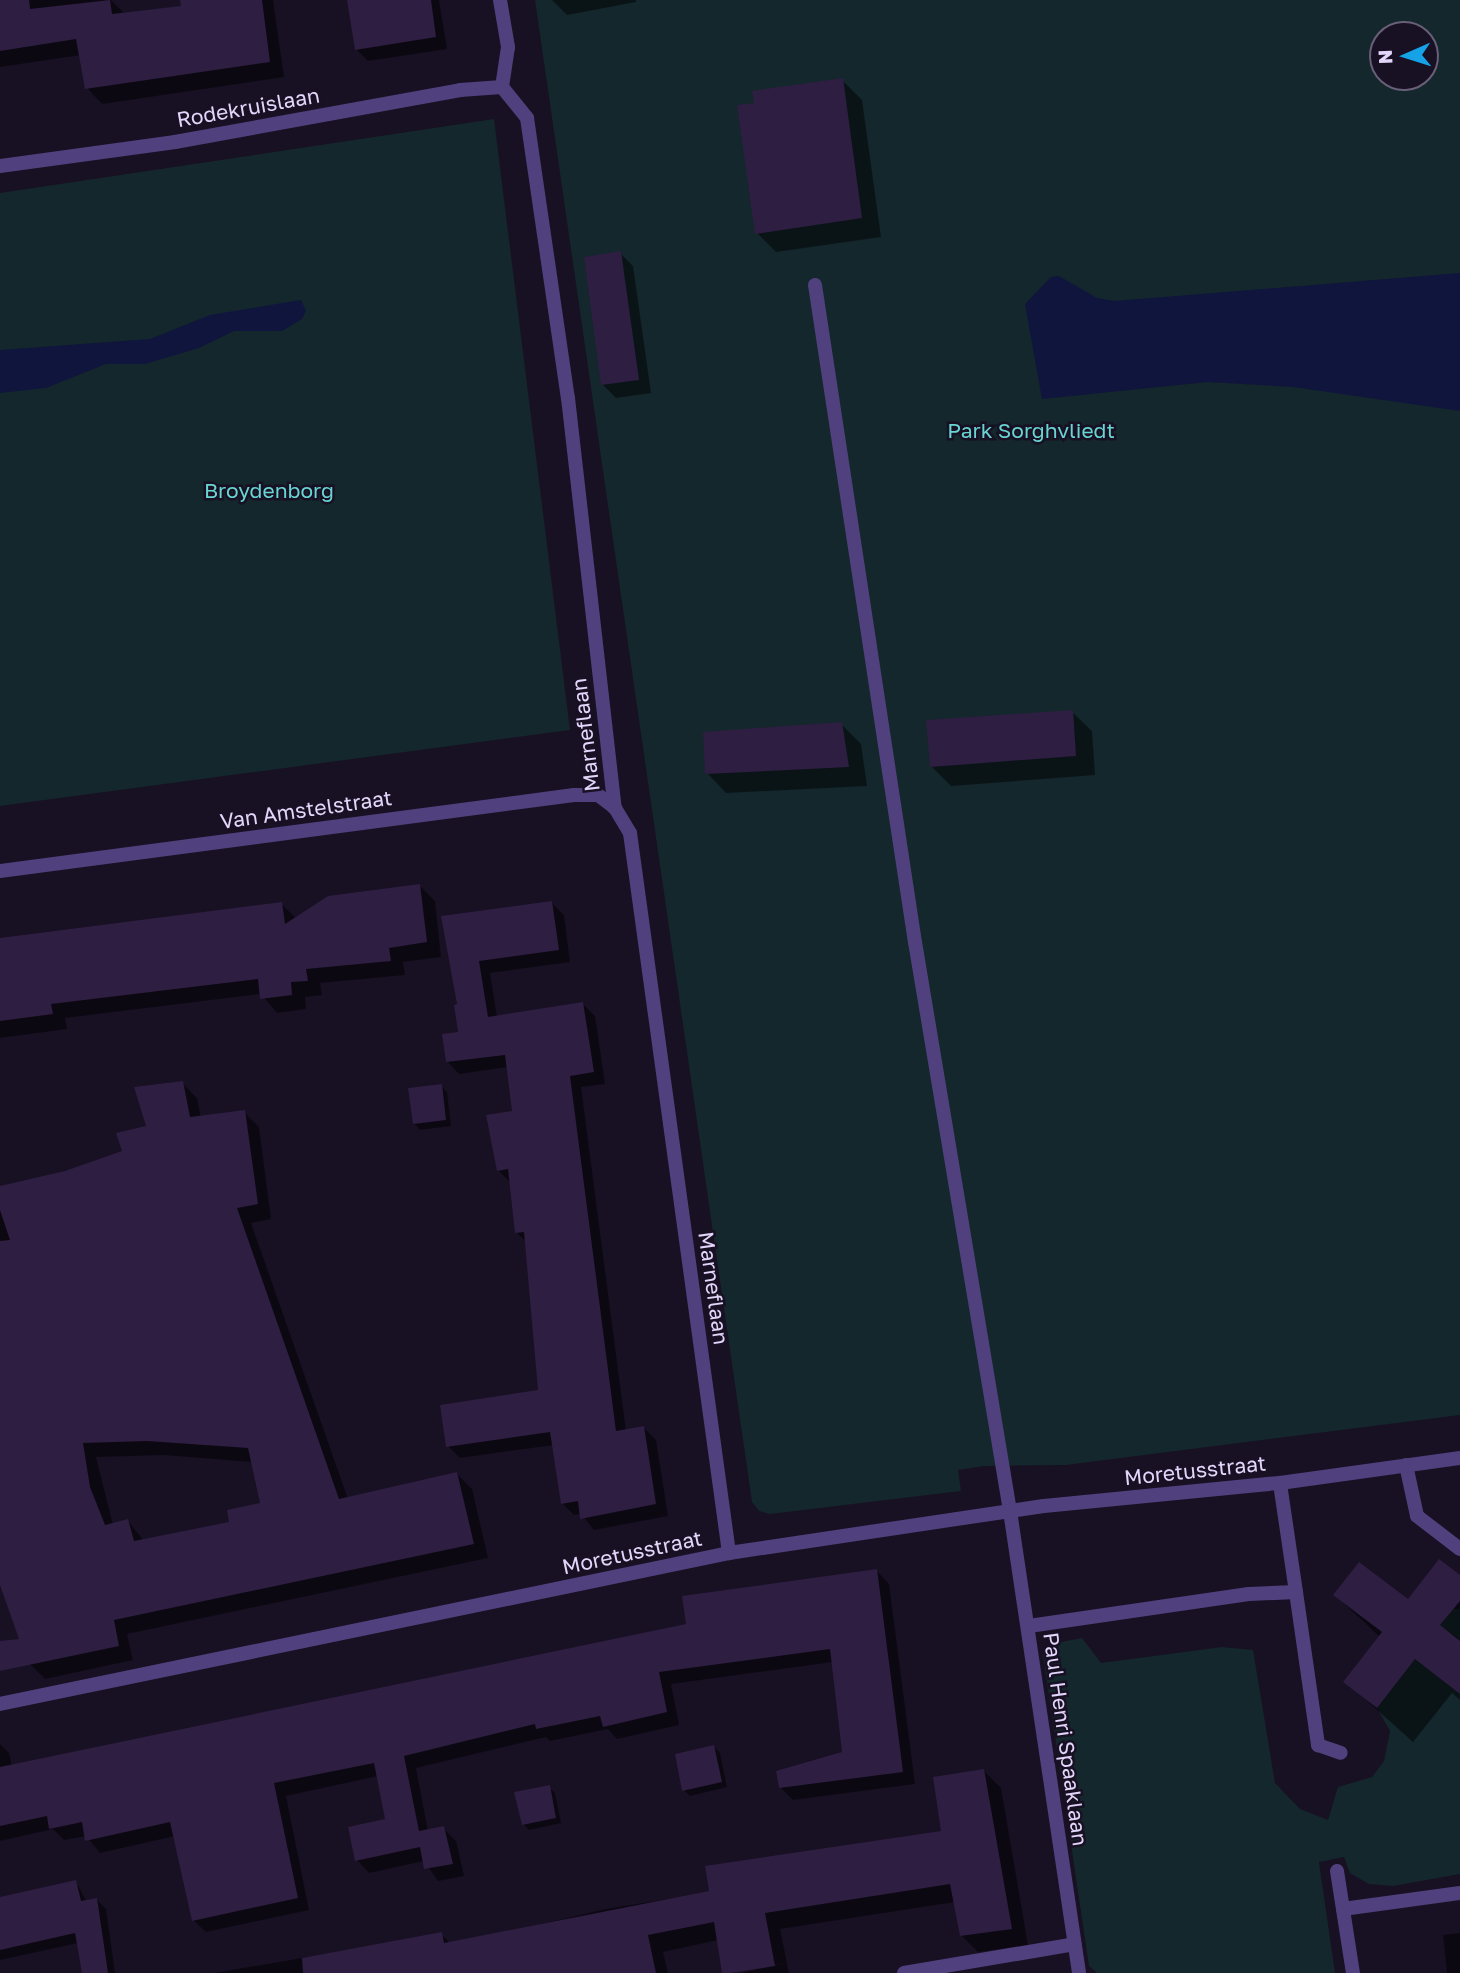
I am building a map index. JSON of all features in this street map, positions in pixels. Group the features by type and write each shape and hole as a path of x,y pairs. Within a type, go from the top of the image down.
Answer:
{"street":[{"path":"500,0 508,47 502,87"},
{"name":"Rodekruislaan","path":"0,166 175,142 460,90 502,87"},
{"name":"Marneflaan","path":"502,87 527,118 568,398 615,808 630,833 729,1553"},
{"name":"Paul Henri Spaaklaan","path":"816,285 895,803 1028,1626 1079,1973"},
{"name":"Van Amstelstraat","path":"0,871 574,795 598,795 615,808"},
{"name":"Moretusstraat","path":"1,1700 729,1553 1010,1511 1280,1483 1460,1458"},
{"path":"1406,1465 1417,1516 1460,1549"},
{"name":"Moretusstraat","path":"1280,1483 1318,1745 1341,1753"},
{"path":"1028,1626 1249,1594 1296,1592"},
{"path":"1337,1871 1353,1973"},
{"path":"1343,1909 1460,1893"},
{"path":"904,1973 1075,1944"}],"green space":[{"name":"Park Sorghvliedt","path":"535,0 1460,0 1460,1415 1066,1465 984,1466 958,1470 961,1491 770,1514 759,1511 752,1502"},
{"name":"Broydenborg","path":"494,119 570,730 0,806 0,193"},
{"path":"1453,1609 1460,1609 1460,1640 1440,1625"},
{"path":"1082,1638 1101,1663 1222,1647 1253,1650 1275,1783 1300,1809 1328,1820 1338,1787 1372,1777 1384,1761 1390,1731 1377,1708 1421,1651 1432,1672 1460,1694 1460,1874 1393,1886 1369,1884 1350,1873 1344,1857 1319,1862 1335,1973 1097,1973 1089,1966 1043,1655 1051,1644"}],"shaded area":[{"path":"1460,273 1460,411 1293,387 1208,382 1042,399 1025,304 1051,277 1059,276 1097,298 1114,301"},
{"path":"301,300 306,311 302,319 282,331 234,331 199,348 145,364 106,364 46,388 0,393 0,350 150,339 210,315"}],"building":[{"path":"0,0 29,0 30,9 110,0 112,14 181,6 180,0 262,0 270,62 85,89 76,39 0,51"},
{"path":"347,0 431,0 436,37 355,50"},
{"path":"843,78 862,218 755,234 737,105 754,103 752,91"},
{"path":"621,251 639,380 601,385 584,257"},
{"path":"1073,710 1076,756 930,767 926,720"},
{"path":"842,722 849,767 705,774 703,732"},
{"path":"420,884 427,942 389,948 391,961 306,969 308,981 291,982 292,995 260,999 258,979 51,1004 53,1014 0,1021 0,938 282,902 285,924 328,896"},
{"path":"552,901 559,950 479,961 488,1017 583,1002 594,1072 570,1076 616,1431 644,1426 656,1504 580,1519 578,1501 561,1504 550,1432 446,1447 440,1405 538,1390 524,1232 515,1233 508,1169 497,1171 486,1115 512,1111 505,1055 446,1062 442,1034 458,1032 454,1005 457,1004 441,916"},
{"path":"183,1081 190,1117 245,1110 258,1204 237,1208 339,1499 457,1472 474,1544 114,1620 119,1646 0,1671 0,1641 19,1639 0,1585 0,1241 10,1240 0,1210 0,1186 65,1171 122,1151 116,1133 146,1126 134,1087","holes":["147,1441 248,1448 260,1503 227,1510 229,1522 134,1541 128,1519 105,1525 90,1487 83,1443"]},
{"path":"442,1084 446,1120 413,1124 408,1088"},
{"path":"1439,1559 1460,1575 1460,1601 1440,1625 1460,1641 1460,1694 1415,1659 1377,1708 1343,1682 1382,1632 1333,1595 1359,1562 1408,1599"},
{"path":"877,1569 903,1772 779,1788 776,1771 842,1752 830,1649 659,1672 667,1712 603,1727 600,1716 536,1729 535,1724 404,1756 419,1831 444,1826 453,1864 424,1869 420,1847 355,1861 348,1827 385,1819 374,1763 274,1783 298,1898 192,1921 170,1822 85,1841 82,1822 49,1829 47,1816 0,1826 0,1767 686,1624 682,1596"},
{"path":"714,1745 722,1782 682,1791 675,1754"},
{"path":"984,1769 1012,1929 960,1936 950,1884 765,1913 775,1966 730,1973 722,1973 714,1922 648,1935 656,1973 303,1973 302,1958 442,1932 444,1943 709,1891 705,1866 941,1831 933,1777"},
{"path":"550,1785 556,1818 522,1825 514,1792"},
{"path":"76,1880 81,1901 97,1898 108,1973 82,1973 75,1933 0,1950 0,1897"}]}
